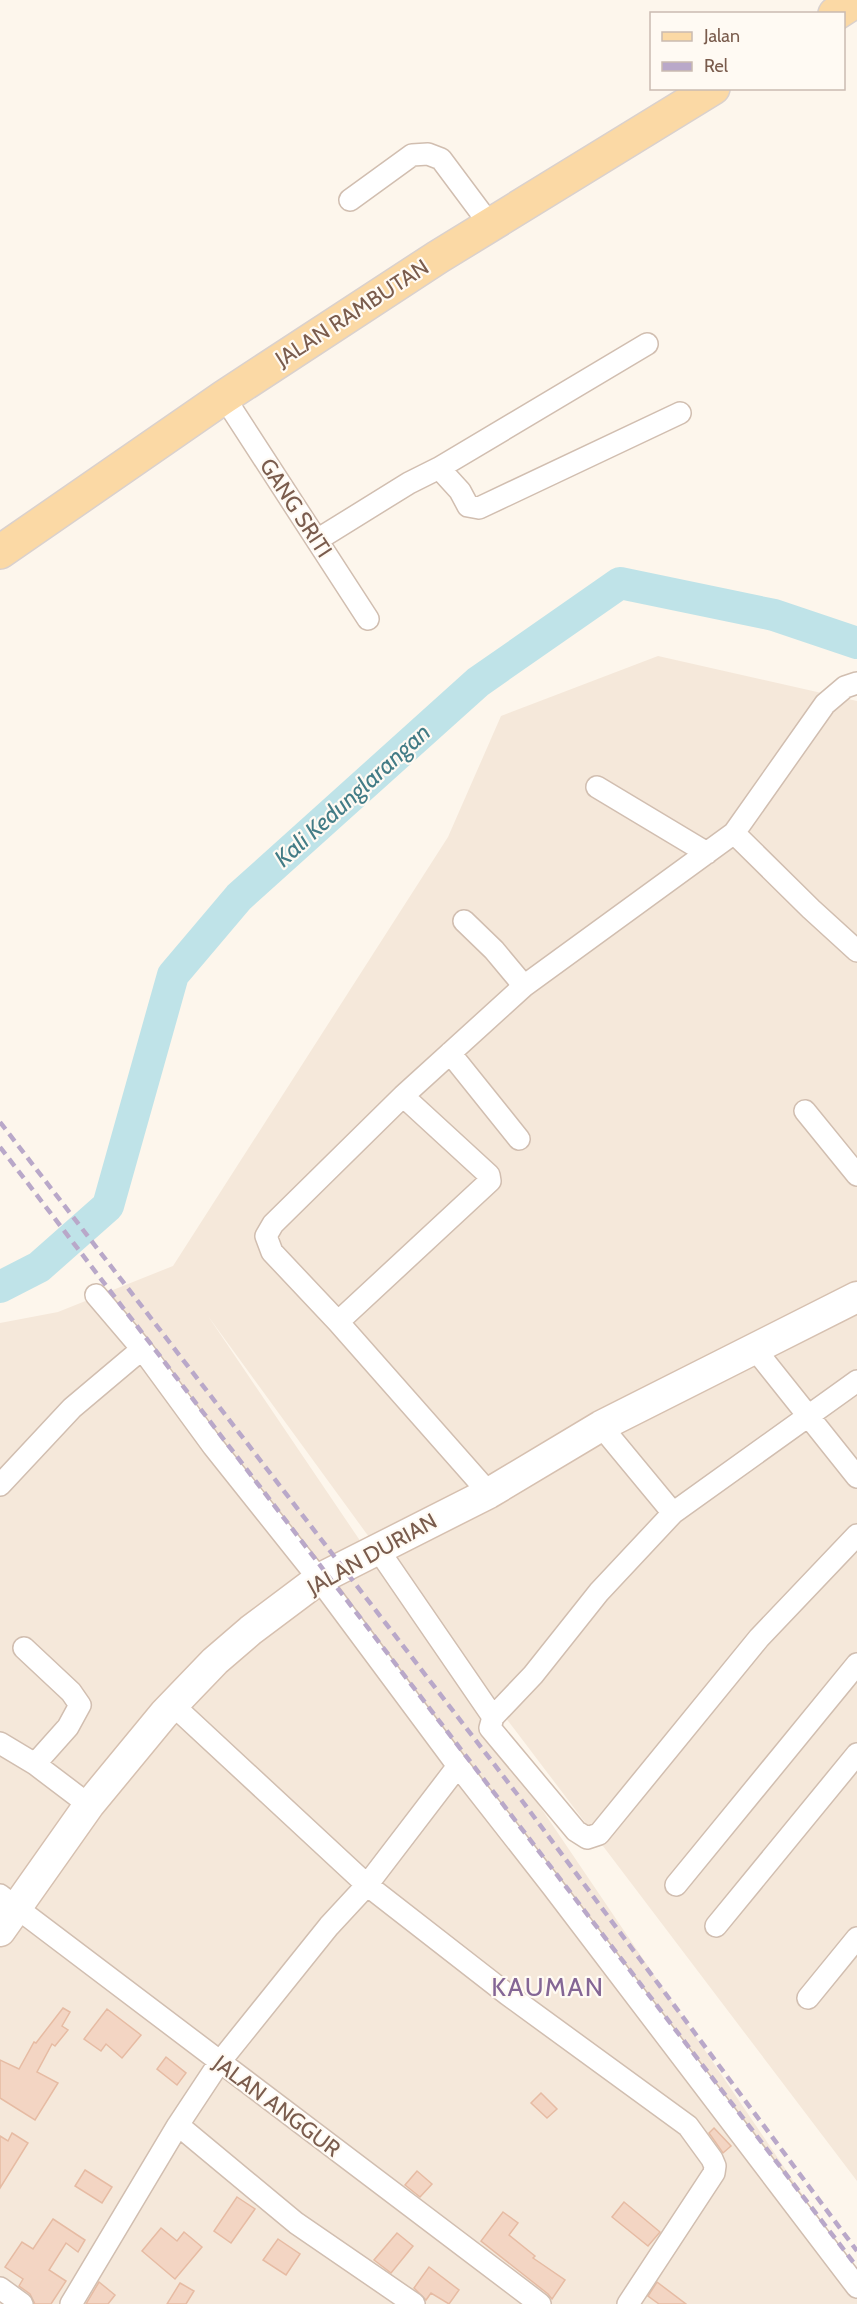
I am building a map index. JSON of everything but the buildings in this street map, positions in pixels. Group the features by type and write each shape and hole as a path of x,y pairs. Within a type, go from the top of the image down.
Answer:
{"main road":[{"path":"838,12 857,0"},
{"name":"JALAN RAMBUTAN","path":"0,552 224,397 438,257 710,90"}],"street":[{"path":"350,200 412,155 429,154 441,159 491,226"},
{"path":"317,540 409,483 439,468 647,344"},
{"name":"GANG SRITI","path":"224,397 368,619"},
{"path":"439,468 460,491 468,506 479,508 680,413"},
{"path":"489,1492 338,1322 272,1252 266,1236 273,1224 403,1096 524,986 734,833 825,704 845,687 857,683"},
{"path":"597,787 707,853"},
{"path":"734,833 811,909 856,947"},
{"path":"464,921 494,950 524,986"},
{"path":"450,1053 519,1139"},
{"path":"338,1322 490,1181 489,1175 403,1096"},
{"path":"805,1111 857,1175"},
{"path":"96,1295 142,1349 213,1446 318,1579 458,1766 857,2287"},
{"name":"JALAN DURIAN","path":"0,1931 8,1901 173,1705 215,1661 251,1630 318,1579 489,1492 609,1436 754,1348 857,1297"},
{"path":"754,1348 797,1405 857,1477"},
{"path":"0,1485 72,1408 142,1349"},
{"path":"857,1381 797,1405 673,1513 599,1592 532,1675 493,1718 490,1728 576,1832 587,1838 599,1834 759,1638 857,1535"},
{"path":"609,1436 673,1513"},
{"path":"377,1548 493,1718"},
{"path":"24,1648 71,1692 80,1705 68,1727 35,1764"},
{"path":"676,1886 857,1664"},
{"path":"173,1705 367,1885 507,1994 688,2126 712,2159 715,2166 714,2172 628,2304"},
{"path":"0,1743 35,1764 89,1805"},
{"path":"716,1926 857,1754"},
{"path":"71,2304 178,2125 219,2063 329,1926 367,1885 458,1766"},
{"name":"JALAN ANGGUR","path":"8,1901 540,2304"},
{"path":"808,1998 857,1938"},
{"path":"178,2125 296,2223 414,2304"},
{"path":"0,2288 22,2304"}],"shaded area":[{"path":"658,656 857,701 857,2181 377,1548 208,1316 857,2275 857,2304 0,2304 0,1323 58,1312 173,1266 448,837 501,716"}],"waterway":[{"name":"Kali Kedunglarangan","path":"0,1287 39,1267 108,1206 173,975 239,897 478,682 620,583 774,615 857,643"}],"railway":[{"path":"0,1122 517,1794 857,2251"},
{"path":"0,1147 857,2267"}],"district":[{"name":"KAUMAN","path":"548,1987"}]}
